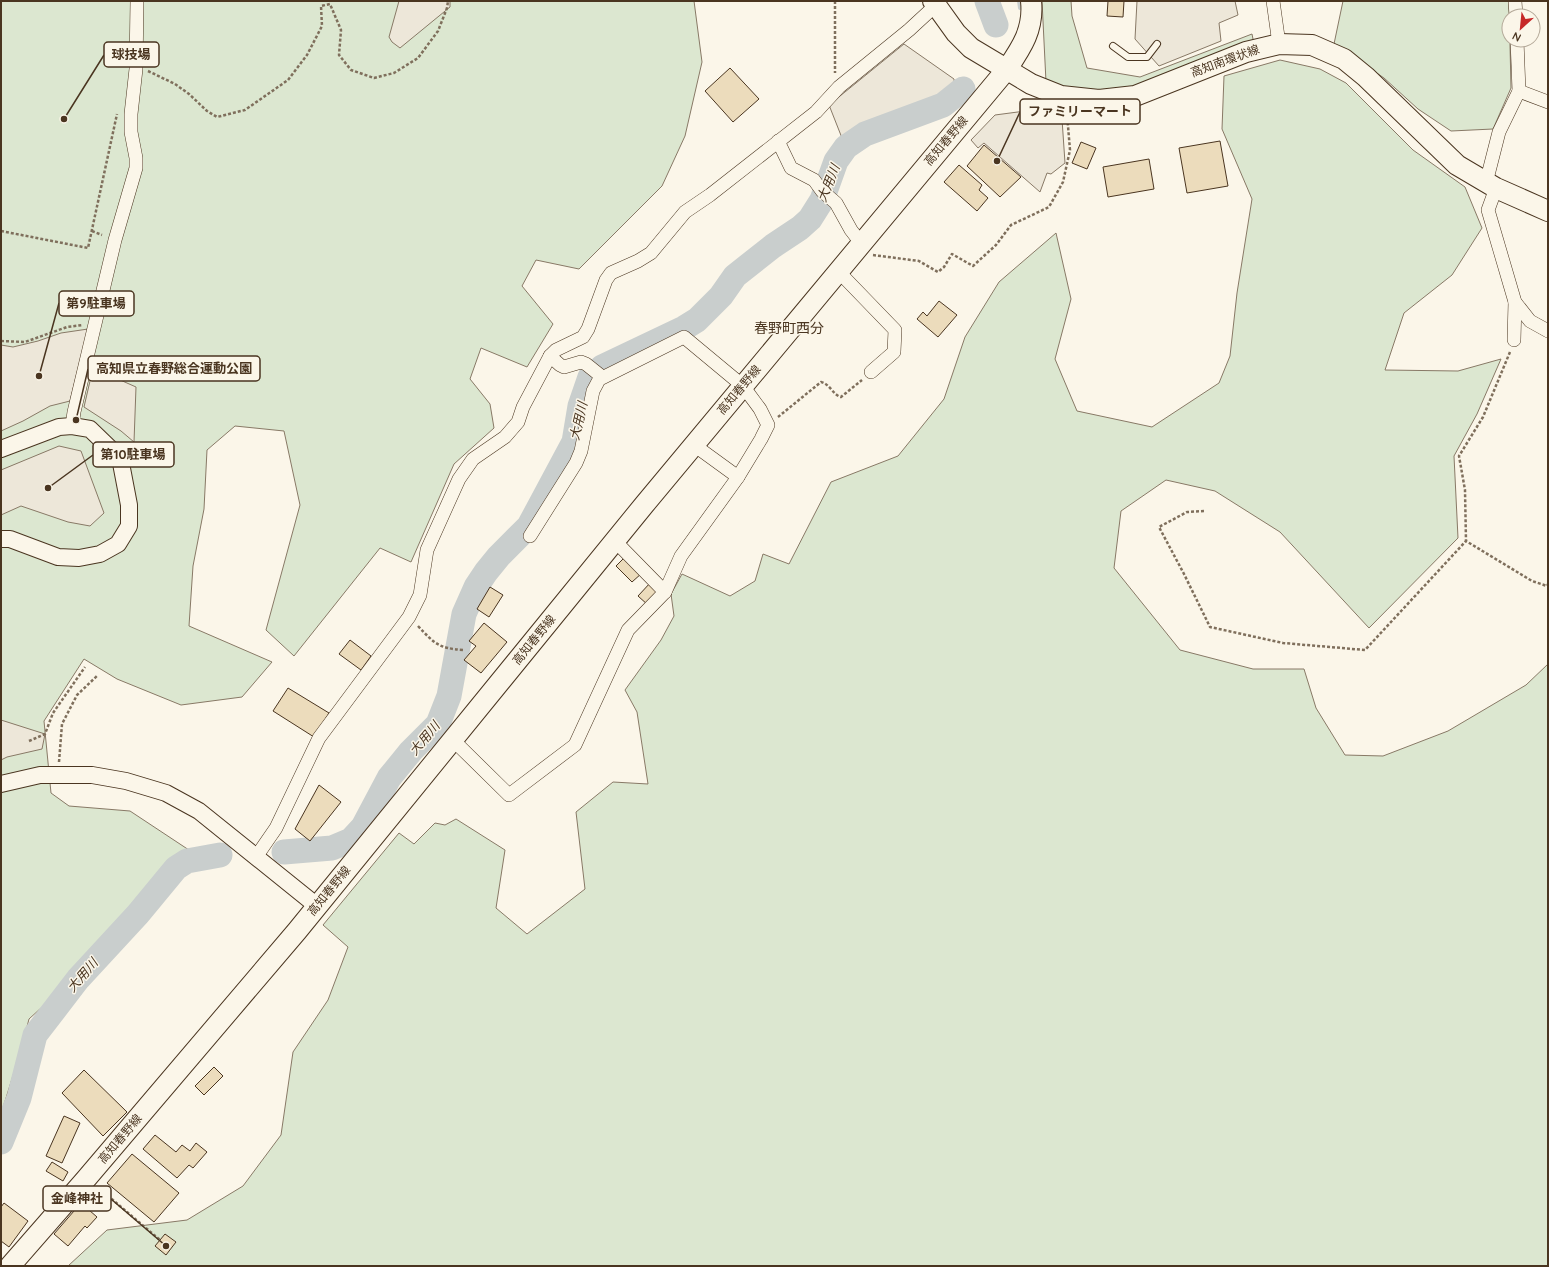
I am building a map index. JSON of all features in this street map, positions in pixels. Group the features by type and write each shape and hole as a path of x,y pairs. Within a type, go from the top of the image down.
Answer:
{"main road":[{"name":"高知春野線","path":"10,1266 86,1179 317,906 742,386 1007,69 1023,45 1029,29 1031,1"},
{"name":"高知南環状線","path":"934,3 956,33 971,48 1031,84 1065,96 1099,100 1135,96 1246,52 1279,44 1312,45 1344,59 1366,77 1457,165 1491,185 1548,211"}],"street":[{"path":"72,426 74,412 115,240 136,168 136,158 131,132 131,114 136,69 137,1"},
{"path":"1273,1 1279,44"},
{"path":"256,858 276,828 319,738 409,617 420,595 427,550 459,479 473,459 505,437 518,422 523,407 550,356 556,350 583,337 588,329 606,280 611,273 638,261 650,253 685,212 710,196 816,112 835,92 909,30 934,3"},
{"path":"1514,340 1515,302 1488,210 1499,132 1519,90 1517,48"},
{"path":"1519,90 1548,102"},
{"path":"778,141 791,168 814,180 836,203 851,230 857,248"},
{"path":"838,271 895,330 894,352 871,372"},
{"path":"1515,302 1530,321 1548,331"},
{"path":"453,740 509,795 575,745 628,630 664,592 681,556 738,478 768,425 760,409 742,386 684,337 602,378 586,364 578,362 568,367 564,367 550,356"},
{"path":"530,536 579,457 596,372"},
{"path":"1,449 59,427 72,426 90,430 120,458 129,505 129,526 118,544 100,554 79,558 58,557 10,539 1,539"},
{"path":"694,445 738,478"},
{"path":"615,541 664,592"},
{"path":"1,784 40,775 92,775 126,781 148,787 184,802 199,812 317,906"}],"lane":[{"path":"1113,46 1128,57 1147,57 1157,44"}],"path":[{"path":"160,77 175,84 189,94 207,111 217,117 245,110 288,80 307,54 322,26 321,6 330,4 341,30 339,54 351,70 374,78 394,73 418,58 438,31 447,8 448,1"},
{"path":"835,1 835,92"},
{"path":"857,248 919,261 938,272 944,267 952,254 973,266 996,245 1011,225 1049,207 1063,182 1070,150 1065,96"},
{"path":"1,231 88,248 118,109"},
{"path":"92,231 103,236"},
{"path":"1,341 25,342 67,328 89,325"},
{"path":"1204,511 1187,512 1159,527 1210,627 1283,643 1365,650 1466,541 1465,490 1459,456 1482,417 1514,340"},
{"path":"768,425 821,382 826,383 838,396 841,397 871,372"},
{"path":"1466,541 1532,581 1547,586 1548,584"},
{"path":"409,617 434,643 450,649 463,650"},
{"path":"29,741 45,734 53,713 86,667"},
{"path":"59,762 62,724 77,695 98,675"},
{"path":"86,1179 160,1240"}],"green space":[{"path":"1,1 694,1 702,62 685,136 662,186 579,269 536,260 522,286 553,324 527,367 481,348 470,379 490,404 494,428 454,464 411,562 380,548 294,656 266,630 300,505 284,431 235,426 207,450 204,509 193,566 189,626 272,662 242,697 181,705 117,679 84,659 44,721 51,793 69,806 130,811 192,852 147,889 89,964 29,1019 1,1114"},
{"path":"1042,1 1071,1 1072,16 1087,68 1140,77 1252,34 1254,44 1151,85 1085,93 1046,82"},
{"path":"1343,1 1509,1 1509,8 1501,8 1501,48 1510,48 1511,88 1493,129 1451,131 1418,109 1384,78 1334,44"},
{"path":"1280,60 1320,69 1346,83 1413,150 1465,187 1482,228 1452,275 1404,313 1385,370 1458,371 1501,359 1477,414 1454,456 1458,538 1369,628 1280,532 1215,491 1166,480 1121,511 1114,568 1180,650 1253,669 1304,669 1316,708 1345,755 1383,756 1448,731 1526,685 1548,664 1548,1266 68,1266 107,1230 187,1220 243,1186 281,1135 293,1052 328,1000 348,947 323,925 399,833 414,844 435,823 445,825 456,819 505,850 496,908 527,934 585,889 576,812 613,782 648,784 637,712 625,690 661,640 674,616 671,594 682,574 730,596 755,581 763,554 789,564 831,482 898,456 944,399 965,337 999,282 1056,233 1071,299 1055,359 1077,411 1152,427 1219,383 1230,356 1237,293 1252,199 1222,129 1224,76"}],"shaded area":[{"path":"399,1 450,1 450,7 400,48 392,42 389,37"},
{"path":"1137,1 1235,1 1238,15 1219,23 1221,41 1159,66 1135,39"},
{"path":"904,44 954,79 955,90 842,138 829,105"},
{"path":"1033,110 1062,119 1065,163 1051,174 1047,173 1040,192 984,143 978,148 971,140 995,115"},
{"path":"88,329 70,401 50,406 1,431 1,345 13,347 38,341 61,333"},
{"path":"93,368 136,387 134,442 121,431 84,407"},
{"path":"59,446 81,451 104,513 90,526 68,522 21,506 1,515 1,470"},
{"path":"1,720 45,734 42,749 7,757 1,760"}],"building":[{"path":"1108,1 1124,1 1123,17 1107,16"},
{"path":"730,68 759,99 733,122 705,91"},
{"path":"1220,141 1228,186 1187,193 1179,148"},
{"path":"1081,142 1096,148 1087,169 1072,163"},
{"path":"984,145 1021,177 1000,197 967,166"},
{"path":"1149,159 1154,189 1108,197 1103,167"},
{"path":"959,165 982,185 979,190 988,198 977,211 944,182"},
{"path":"939,301 957,315 938,337 917,319 923,312 927,316"},
{"path":"625,557 642,573 632,582 616,566"},
{"path":"651,582 661,592 648,605 638,596"},
{"path":"490,587 503,595 489,617 477,609"},
{"path":"484,623 507,642 481,673 464,660 476,646 469,641"},
{"path":"350,640 371,656 361,670 339,654"},
{"path":"288,688 329,713 314,737 273,711"},
{"path":"319,785 341,802 310,841 295,829"},
{"path":"214,1067 223,1076 204,1095 195,1086"},
{"path":"84,1070 127,1112 103,1136 62,1093"},
{"path":"64,1116 80,1123 62,1163 46,1156"},
{"path":"155,1135 176,1152 182,1145 190,1151 196,1143 207,1152 193,1168 189,1165 177,1178 143,1149"},
{"path":"132,1154 179,1193 154,1222 107,1183"},
{"path":"52,1162 68,1172 63,1181 46,1171"},
{"path":"4,1203 28,1221 9,1247 1,1241 1,1207"},
{"path":"81,1203 97,1217 87,1228 85,1226 68,1246 54,1234"},
{"path":"165,1234 176,1242 166,1255 155,1246"}],"waterway":[{"name":"大用川","path":"987,1 996,25"},
{"path":"1019,1 1020,8"},
{"name":"大用川","path":"284,852 332,848 351,840 363,827 389,778 411,751 438,724 449,696 464,614 476,587 486,572 499,556 529,526 574,442 580,406 590,377 602,367 684,328 697,320 721,296 735,276 773,246 800,228 810,219 822,200 836,161 846,147 865,134 943,105 963,89"},
{"name":"大用川","path":"1,1142 19,1098 35,1035 78,979 138,914 176,868 187,861 220,855"}],"place":[{"name":"球技場","path":"64,119"},
{"name":"ファミリーマート","path":"997,161"},
{"name":"第9駐車場","path":"39,376"},
{"name":"高知県立春野総合運動公園","path":"76,420"},
{"name":"第10駐車場","path":"48,488"},
{"name":"金峰神社","path":"166,1246"}],"district":[{"name":"春野町西分","path":"789,328"}]}
